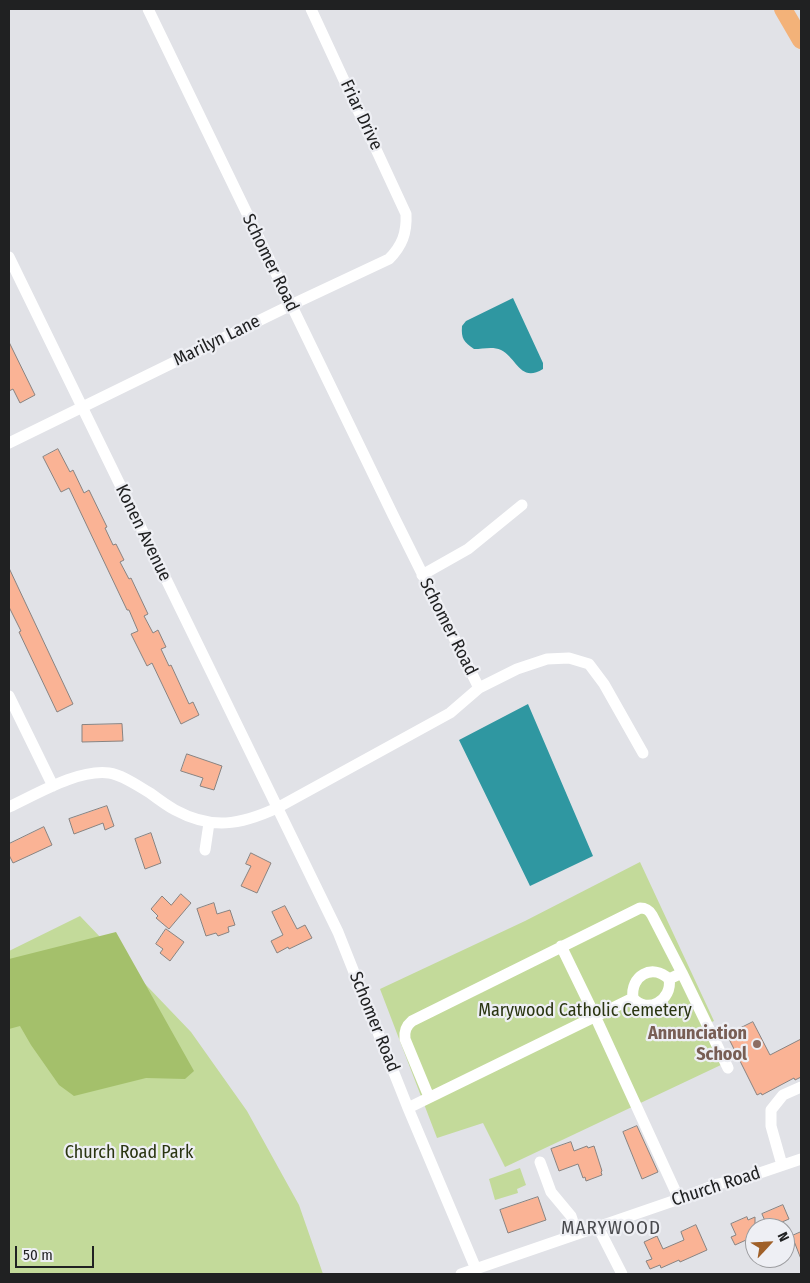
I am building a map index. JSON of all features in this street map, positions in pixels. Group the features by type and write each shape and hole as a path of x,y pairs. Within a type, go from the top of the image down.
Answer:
{"highway":[{"path":"783,9 801,40"}],"street":[{"name":"Schomer Road","path":"148,9 422,575 479,688 450,713 277,808 338,932 408,1108 476,1269"},
{"name":"Friar Drive","path":"311,9 398,195 406,214 407,223"},
{"name":"Marilyn Lane","path":"9,443 388,259 397,251 404,237 407,223"},
{"name":"Konen Avenue","path":"9,257 277,808"},
{"path":"422,575 468,549 522,505"},
{"path":"479,688 517,669 547,658 569,658 589,664 604,684 644,753"},
{"path":"9,696 53,786"},
{"path":"9,807 78,776 110,773 136,784 175,810 209,822 221,824 240,822 258,817 277,808"},
{"path":"205,850 209,822"},
{"path":"429,1097 405,1039 404,1034 412,1021 640,908 649,910 652,915 728,1068"},
{"path":"561,946 679,1199"},
{"path":"649,972 661,973 669,979 669,988 662,1000 657,1004 643,1006 633,998 634,984 643,975 649,972"},
{"path":"669,979 682,973"},
{"path":"408,1108 633,998"},
{"path":"782,1165 772,1126 771,1110 784,1095 801,1087"},
{"name":"Church Road","path":"461,1274 718,1184 745,1178 801,1159"},
{"path":"540,1162 551,1192 571,1216 577,1234"},
{"path":"598,1227 622,1274"}],"green space":[{"name":"Marywood Catholic Cemetery","path":"640,862 714,1021 705,1025 723,1064 505,1167 483,1123 437,1138 380,989 525,921"},
{"name":"Church Road Park","path":"80,916 191,1032 247,1111 299,1205 323,1274 9,1274 9,951"},
{"path":"116,932 194,1071 185,1079 146,1078 74,1096 59,1085 20,1026 9,1029 9,959"},
{"path":"520,1168 526,1185 517,1189 518,1193 495,1200 489,1179"}],"water":[{"path":"513,298 543,363 543,369 535,373 529,373 519,368 501,350 491,348 474,349 466,342 462,334 462,326 466,321"},
{"path":"528,704 593,856 530,886 459,740"}],"building":[{"path":"9,342 35,395 20,403 13,389 9,391"},
{"path":"58,449 70,472 73,470 84,493 89,490 107,527 105,528 113,545 116,544 124,560 120,562 129,579 131,578 148,614 144,616 153,633 158,630 166,647 161,649 169,666 171,665 189,704 193,702 199,715 181,724 152,663 147,666 131,634 138,631 69,488 61,492 43,457"},
{"path":"9,568 73,704 57,712 9,607"},
{"path":"122,724 123,741 82,742 82,725"},
{"path":"187,754 222,766 214,790 200,786 203,778 181,771"},
{"path":"107,806 114,826 105,830 103,823 74,834 69,819"},
{"path":"44,827 52,845 13,863 9,855 9,844"},
{"path":"151,833 161,863 145,869 135,839"},
{"path":"251,853 271,863 257,893 241,886 251,866 246,864"},
{"path":"181,894 191,903 169,929 156,918 158,916 151,909 162,896 171,905"},
{"path":"214,903 217,914 230,910 235,925 228,927 229,932 218,936 216,933 206,936 197,909"},
{"path":"285,906 297,929 305,925 312,938 277,953 271,941 283,935 272,912"},
{"path":"166,929 184,942 170,961 160,953 163,949 156,944"},
{"path":"753,1022 770,1055 801,1039 801,1077 795,1080 794,1078 762,1095 761,1093 757,1095 727,1035"},
{"path":"637,1126 658,1172 642,1179 623,1132"},
{"path":"571,1142 574,1151 587,1146 588,1148 594,1146 602,1175 586,1181 578,1164 559,1171 551,1149"},
{"path":"538,1197 546,1220 508,1233 500,1210"},
{"path":"783,1205 789,1218 764,1218 762,1214"},
{"path":"747,1217 745,1218 745,1240 735,1245 731,1237 736,1235 731,1224"},
{"path":"696,1225 707,1250 680,1262 679,1260 661,1268 660,1265 650,1269 646,1261 652,1259 644,1242 657,1236 663,1249 684,1240 681,1232"},
{"path":"801,1232 801,1259 795,1244 795,1235"}],"place":[{"name":"Annunciation School","path":"757,1044"}],"district":[{"name":"MARYWOOD","path":"611,1229"}]}
